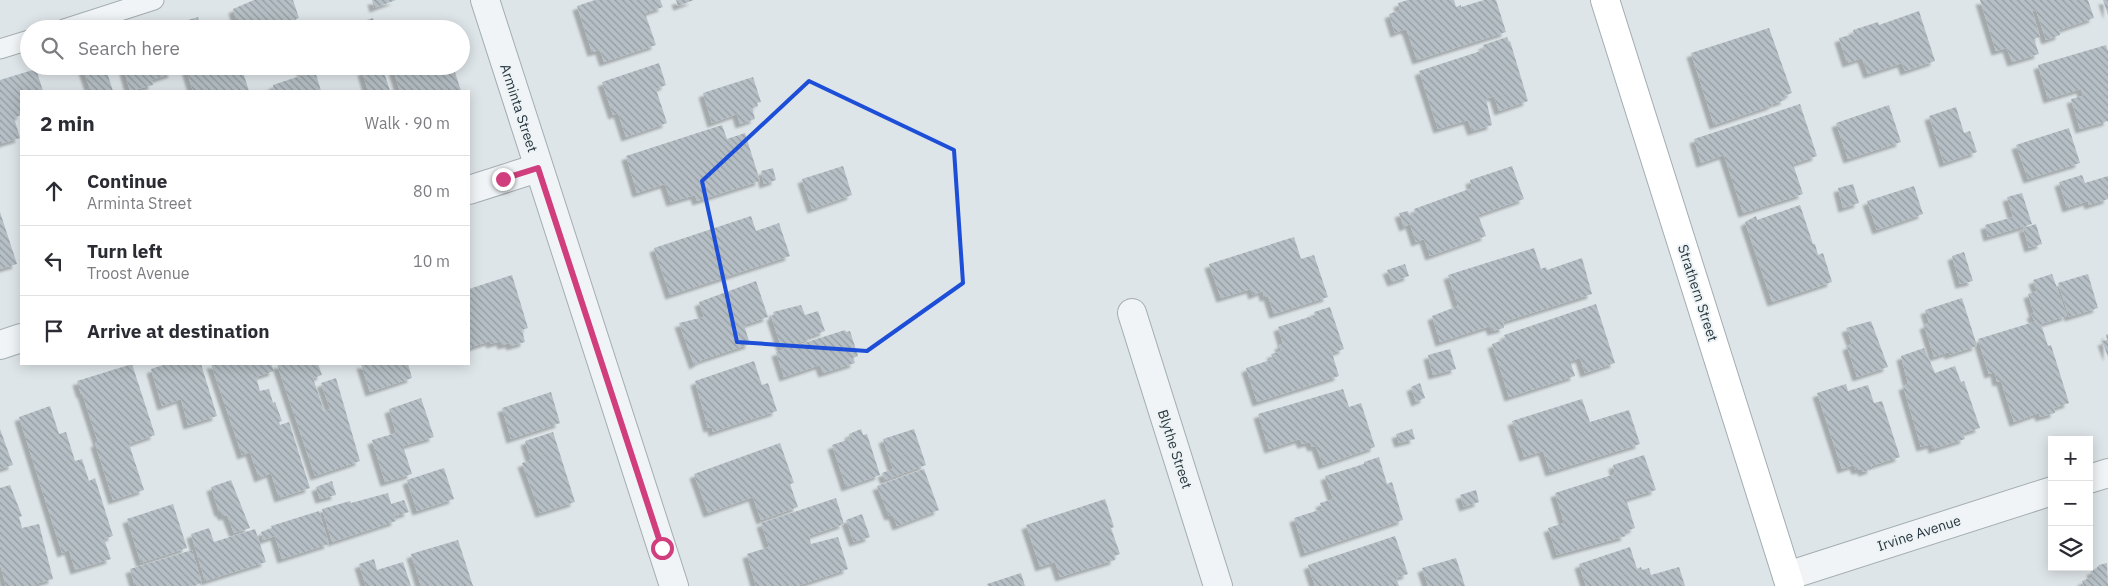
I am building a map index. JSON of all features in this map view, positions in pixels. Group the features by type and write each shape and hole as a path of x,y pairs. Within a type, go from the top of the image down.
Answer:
{"main road":[{"name":"Strathern Street","path":"1611,2 1788,581"}],"street":[{"name":"Arminta Street","path":"485,0 674,586"},
{"path":"470,190 538,168"},
{"name":"Blythe Street","path":"1132,313 1218,586"},
{"path":"0,345 20,338"},
{"path":"2093,478 2108,473"},
{"name":"Irvine Avenue","path":"1788,581 2048,492"}],"lane":[{"path":"92,20 154,0"},
{"path":"0,49 20,43"}],"highlighted area":[{"path":"809,81 954,150 963,283 867,351 737,342 702,181"}],"building":[{"path":"254,0 293,0 299,18 296,20 236,20 233,9"},
{"path":"372,0 396,0 374,8"},
{"path":"595,0 660,0 663,7 645,13 656,45 604,62 600,50 592,52 577,6"},
{"path":"676,0 694,0 678,6"},
{"path":"1408,0 1454,0 1456,7 1461,5 1461,7 1484,0 1496,0 1506,32 1417,60 1407,31 1405,29 1395,33 1389,14 1400,10 1398,3"},
{"path":"1980,0 2088,0 2094,18 2059,30 2060,35 2046,40 2036,10 2032,11 2040,37 2034,39 2039,54 2012,62 2007,48 1996,51"},
{"path":"2103,0 2108,0 2108,15"},
{"path":"1919,11 1935,61 1905,71 1902,63 1868,74 1862,58 1847,63 1839,38 1854,34 1853,30 1878,22 1879,25"},
{"path":"198,17 199,20 188,20"},
{"path":"1769,28 1792,93 1784,96 1785,100 1773,105 1714,125 1691,53"},
{"path":"1507,37 1510,41 1528,101 1499,111 1494,96 1486,99 1492,125 1472,131 1468,120 1438,129 1419,71 1484,50 1483,45"},
{"path":"2106,45 2108,51 2108,121 2080,129 2071,99 2083,96 2081,89 2048,99 2038,65"},
{"path":"659,63 666,85 656,89 667,123 626,137 618,113 613,115 602,82"},
{"path":"20,74 38,75 43,90 20,90 20,115 14,118 20,138 0,144 0,80"},
{"path":"85,75 108,75 113,90 87,90 90,89"},
{"path":"126,75 167,75 152,80 153,85 130,90"},
{"path":"188,75 244,75 249,90 193,90"},
{"path":"303,75 316,75 321,90 274,90 273,85"},
{"path":"363,75 385,75 390,90 368,90"},
{"path":"395,75 456,75 461,90 400,90"},
{"path":"753,77 761,102 757,103 758,106 752,108 755,119 740,124 737,114 712,123 703,93"},
{"path":"1800,104 1817,156 1793,164 1803,194 1743,213 1724,155 1701,163 1694,139"},
{"path":"1889,105 1901,142 1848,159 1836,123"},
{"path":"1956,107 1964,133 1970,131 1977,152 1944,163 1929,116"},
{"path":"722,125 727,139 745,133 760,181 697,201 695,195 671,202 665,184 637,193 626,156"},
{"path":"2069,128 2080,163 2028,179 2016,145"},
{"path":"843,166 852,195 812,209 802,179"},
{"path":"1512,166 1524,199 1478,215 1486,236 1430,256 1424,239 1416,242 1410,224 1404,227 1399,213 1408,211 1409,215 1415,213 1414,209 1472,188 1470,180"},
{"path":"773,168 776,180 764,184 761,171"},
{"path":"2082,175 2085,183 2108,176 2108,199 2089,205 2088,201 2067,208 2059,182"},
{"path":"1853,184 1859,203 1843,208 1838,188"},
{"path":"1914,186 1923,214 1877,230 1867,201"},
{"path":"2022,193 2032,224 1988,237 1985,225 2013,217 2007,197"},
{"path":"1800,205 1813,244 1815,244 1818,255 1823,253 1832,282 1772,302 1745,222 1756,216 1757,220"},
{"path":"0,212 17,264 0,269"},
{"path":"751,216 756,231 779,223 790,256 670,295 654,248"},
{"path":"2036,224 2042,244 2029,248 2023,228"},
{"path":"1294,237 1301,259 1314,255 1328,297 1274,314 1268,296 1264,297 1263,291 1253,295 1251,289 1221,298 1209,264"},
{"path":"1534,248 1541,269 1546,267 1547,270 1582,258 1592,294 1503,322 1504,328 1492,331 1490,326 1440,342 1432,316 1458,306 1448,275"},
{"path":"1964,252 1973,281 1960,284 1952,256"},
{"path":"1405,264 1409,276 1392,282 1387,270"},
{"path":"2052,274 2067,316 2041,324 2048,346 2051,345 2069,403 2054,408 2055,413 2040,417 2039,413 2014,422 2001,381 1997,382 1995,372 1989,374 1978,339 2037,321 2034,320 2031,314 2034,313 2028,294 2037,291 2033,280"},
{"path":"2088,274 2098,308 2069,317 2058,283"},
{"path":"512,275 528,328 522,330 525,342 511,346 510,343 502,345 501,341 491,344 490,341 470,348 470,289"},
{"path":"756,281 768,317 744,325 750,344 702,360 694,365 679,323 704,317 699,302"},
{"path":"1962,298 1977,346 1949,355 1949,352 1934,357 1924,325 1929,323 1925,310"},
{"path":"1596,304 1615,363 1585,373 1580,358 1570,361 1575,376 1509,397 1492,344 1506,339 1504,335"},
{"path":"801,305 805,315 818,311 825,331 782,349 771,316 774,315 773,312"},
{"path":"1330,307 1344,349 1332,353 1339,376 1257,402 1246,368 1273,359 1271,354 1281,351 1279,345 1283,344 1278,327 1315,315 1314,312"},
{"path":"1871,321 1888,367 1857,377 1847,346 1852,344 1846,328"},
{"path":"845,330 846,332 850,331 858,356 853,358 855,363 823,373 820,365 784,377 776,352"},
{"path":"2108,334 2108,357 2102,341 2107,340 2106,335"},
{"path":"1924,348 1935,373 1955,366 1961,382 1964,381 1980,428 1963,433 1965,439 1933,449 1932,444 1921,447 1903,386 1908,384 1901,356"},
{"path":"1450,349 1456,369 1433,375 1428,355"},
{"path":"754,361 762,385 768,383 777,411 713,432 712,427 708,428 695,381"},
{"path":"132,365 155,435 129,444 144,490 113,500 95,443 98,442 77,381"},
{"path":"163,365 201,365 217,416 188,425 181,399 162,406 151,369"},
{"path":"211,365 271,365 274,371 256,377 260,391 269,389 273,403 275,402 282,421 279,422 280,425 289,422 310,488 279,498 271,473 259,478 250,452 242,455"},
{"path":"277,365 318,365 322,375 313,378 324,411 330,409 321,383 336,378 360,461 315,476"},
{"path":"361,365 408,365 412,378 370,392"},
{"path":"1420,383 1425,398 1416,402 1411,387"},
{"path":"1846,384 1848,391 1868,385 1874,403 1882,401 1900,457 1871,466 1872,469 1863,472 1862,469 1856,470 1854,465 1842,469 1817,393"},
{"path":"1343,389 1349,407 1361,403 1375,447 1323,465 1316,446 1312,447 1310,442 1302,444 1300,439 1269,449 1258,414"},
{"path":"551,392 560,423 511,439 502,408"},
{"path":"421,398 434,437 403,446 412,474 385,482 372,440 396,433 389,409"},
{"path":"1582,399 1590,422 1629,410 1640,444 1550,472 1543,451 1524,457 1512,421"},
{"path":"50,406 59,434 66,432 75,461 82,459 89,481 95,478 113,536 104,539 111,559 75,570 69,550 62,553 19,417"},
{"path":"0,429 13,465 0,469"},
{"path":"861,429 863,435 867,434 880,475 846,487 832,445 850,439 849,434"},
{"path":"914,429 926,465 885,480 882,473 893,469 883,439"},
{"path":"1412,429 1415,439 1399,443 1396,434"},
{"path":"553,432 575,502 540,513 522,463 531,460 525,441"},
{"path":"780,443 794,483 790,484 798,507 761,520 753,497 708,513 694,474"},
{"path":"1644,455 1656,490 1626,499 1635,528 1624,532 1626,536 1557,555 1548,528 1564,523 1555,493 1615,474 1613,465"},
{"path":"1379,457 1387,484 1392,482 1403,520 1305,553 1294,518 1322,509 1320,503 1333,499 1325,476 1364,464 1364,462"},
{"path":"444,468 454,499 417,511 407,480"},
{"path":"924,469 939,510 897,526 893,515 889,516 877,486"},
{"path":"231,480 250,528 234,533 227,515 223,516 219,512 211,487"},
{"path":"332,481 336,495 320,499 316,487"},
{"path":"10,485 22,516 19,517 22,528 39,524 53,579 39,583 39,586 6,586 0,564 0,488"},
{"path":"1476,490 1479,502 1464,507 1460,495"},
{"path":"388,493 391,504 404,500 409,512 396,516 392,507 396,521 332,542 322,509"},
{"path":"836,498 844,524 809,536 811,544 838,537 848,569 797,586 756,586 747,554 769,547 761,523"},
{"path":"1105,499 1114,527 1111,528 1120,554 1114,556 1115,560 1060,577 1055,562 1040,567 1026,525"},
{"path":"173,504 187,548 141,563 127,519"},
{"path":"319,511 329,544 282,559 275,536 263,540 261,532 272,528 271,526"},
{"path":"862,514 870,537 854,542 846,520"},
{"path":"209,528 214,542 255,529 266,562 205,581 191,534"},
{"path":"1395,536 1408,574 1396,578 1399,586 1315,586 1308,565"},
{"path":"458,540 473,586 421,586 411,554"},
{"path":"1630,547 1637,569 1641,567 1642,570 1649,568 1651,575 1679,567 1685,586 1586,586 1579,564"},
{"path":"192,550 202,583 192,586 135,586 130,569"},
{"path":"1456,558 1465,586 1428,586 1422,568"},
{"path":"374,559 377,570 403,562 411,586 366,586 359,564"},
{"path":"2107,563 2108,586 2084,586 2082,581 2093,577 2091,571 2099,565"},
{"path":"1021,573 1025,586 988,586 987,584"}],"route":[{"path":"503,179 538,168 662,548"}]}
